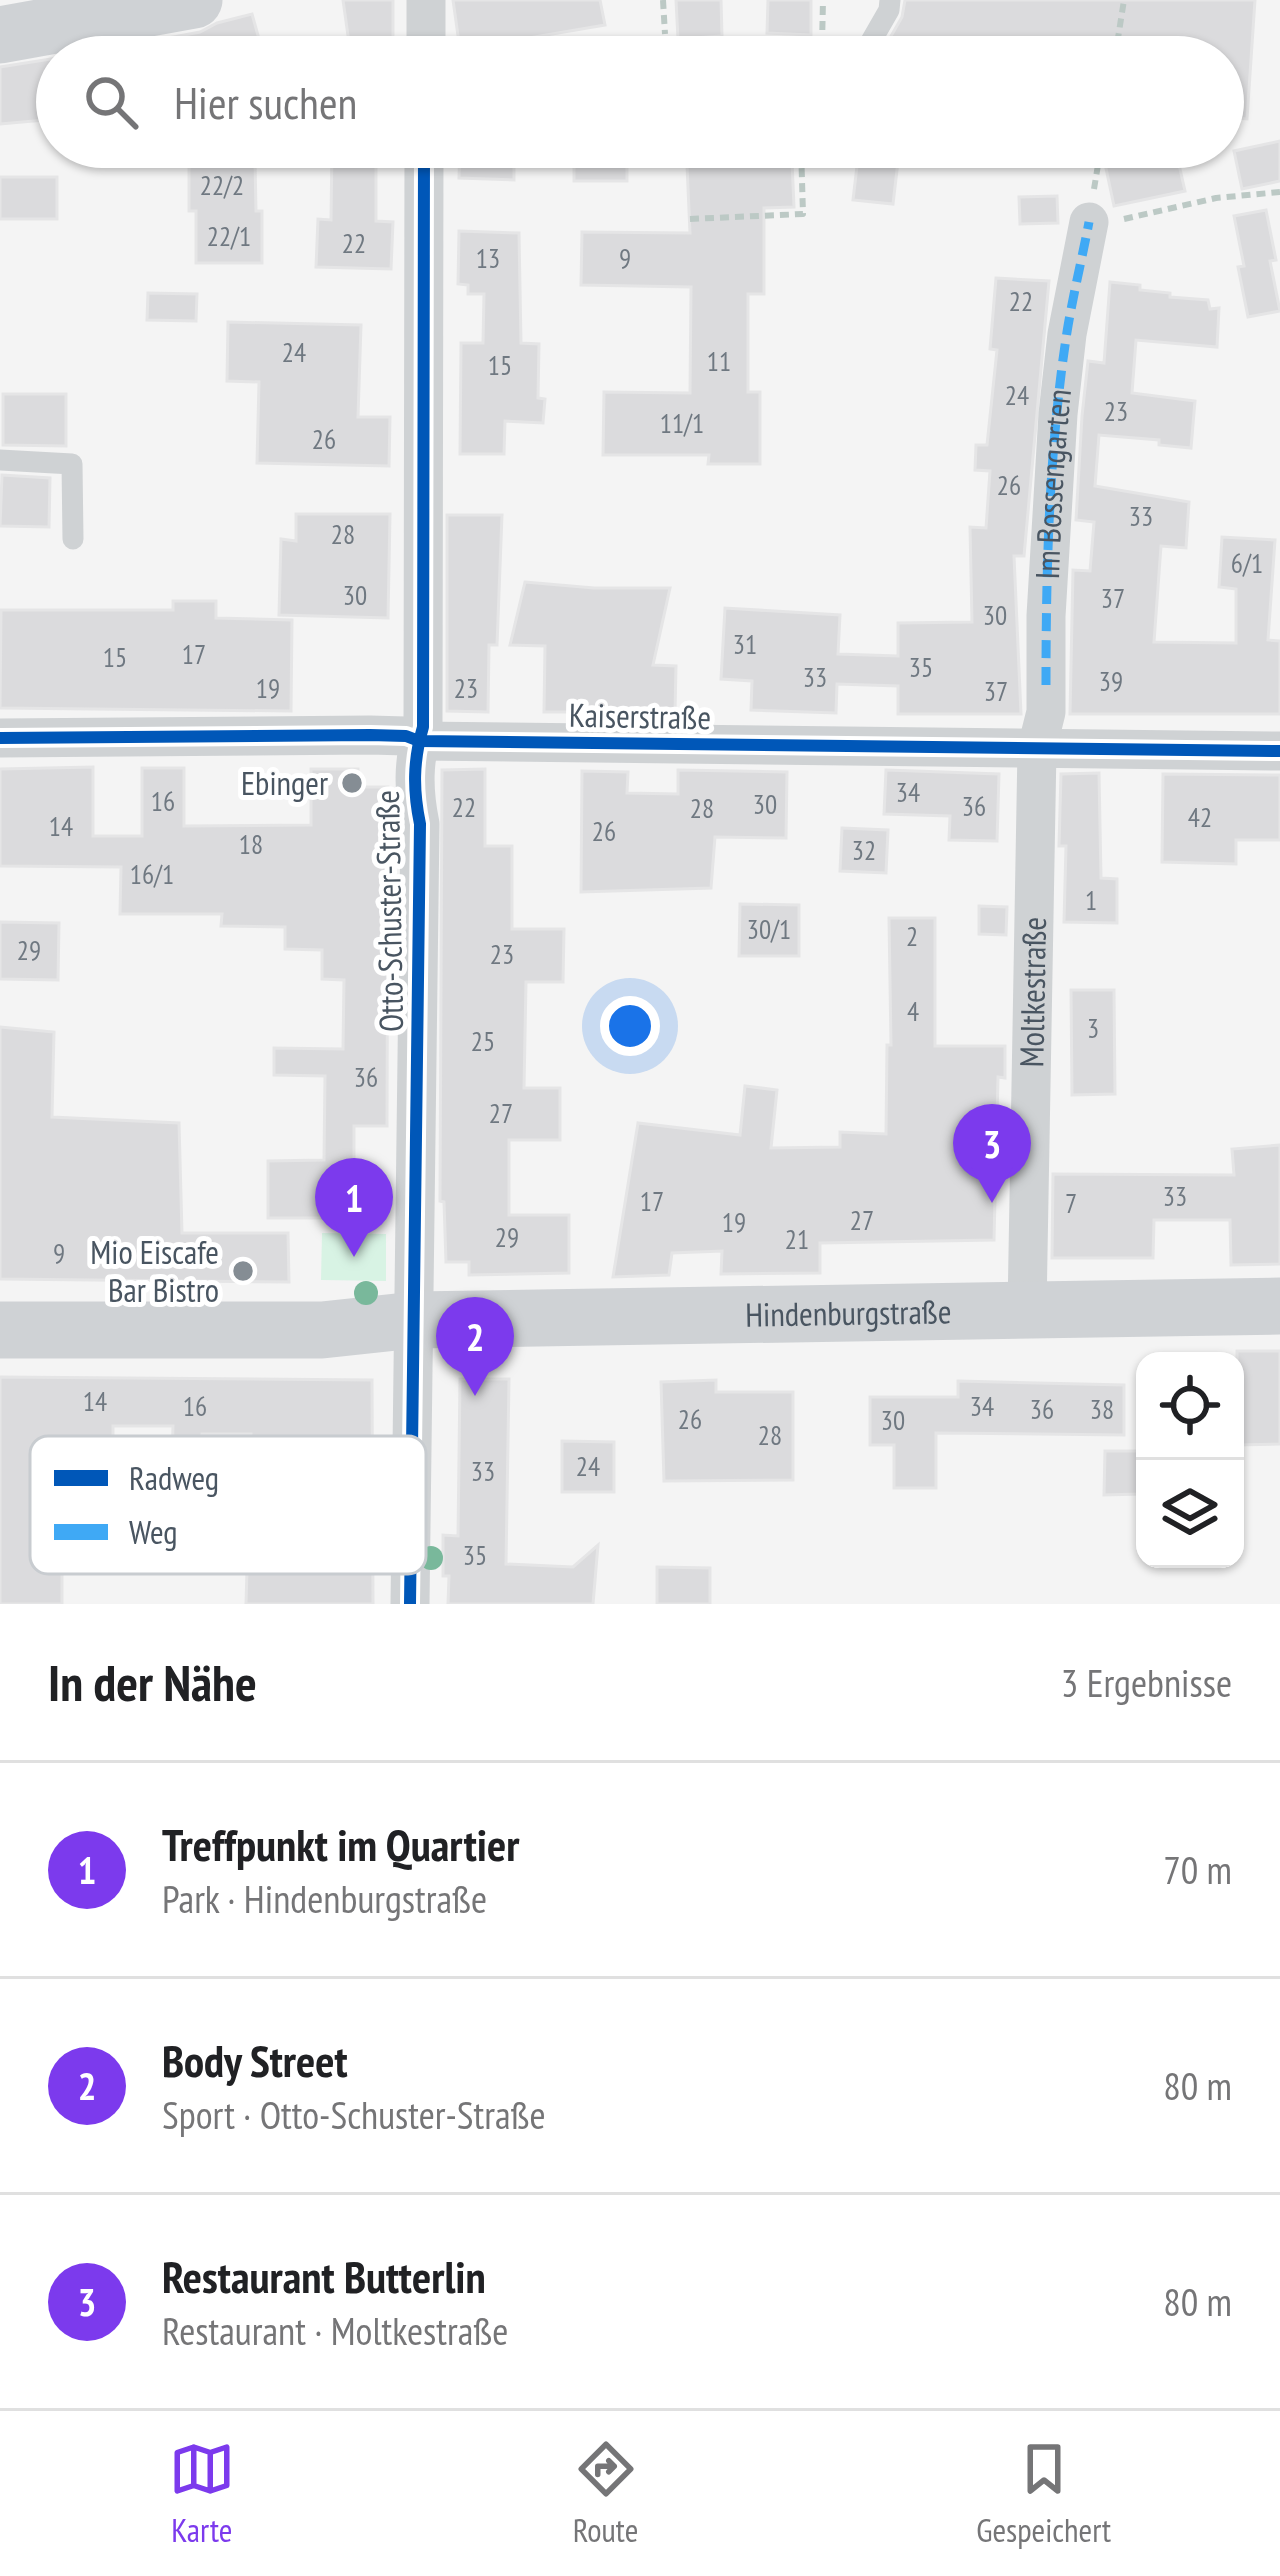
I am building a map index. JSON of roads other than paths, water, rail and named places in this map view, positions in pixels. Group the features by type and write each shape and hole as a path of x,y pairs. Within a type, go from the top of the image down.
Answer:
{"main road":[{"path":"0,35 194,0"},
{"name":"Hindenburgstraße","path":"0,1330 322,1330 415,1320 1280,1306"},
{"name":"Hindenburgstraße","path":"0,1310 324,1310 415,1320"}],"street":[{"path":"426,0 426,36"},
{"name":"Otto-Schuster-Straße","path":"413,1436 421,824 414,796 415,753 423,727 424,168"},
{"name":"Im Bossengarten","path":"1036,748 1046,712 1046,616 1058,414 1067,334 1088,227"},
{"name":"Kaiserstraße","path":"0,738 370,735 419,741 1280,751"},
{"name":"Moltkestraße","path":"1027,1310 1036,748"},
{"name":"Otto-Schuster-Straße","path":"410,1604 411,1574"}],"lane":[{"path":"874,36 890,0"},
{"path":"0,460 72,464 73,539"}],"place":[{"name":"Ebinger","path":"352,783"},
{"name":"Restaurant Butterlin","path":"992,1203"},
{"name":"Treffpunkt im Quartier","path":"354,1257"},
{"name":"Mio Eiscafe Bar Bistro","path":"243,1271"},
{"name":"Body Street","path":"475,1396"}]}
